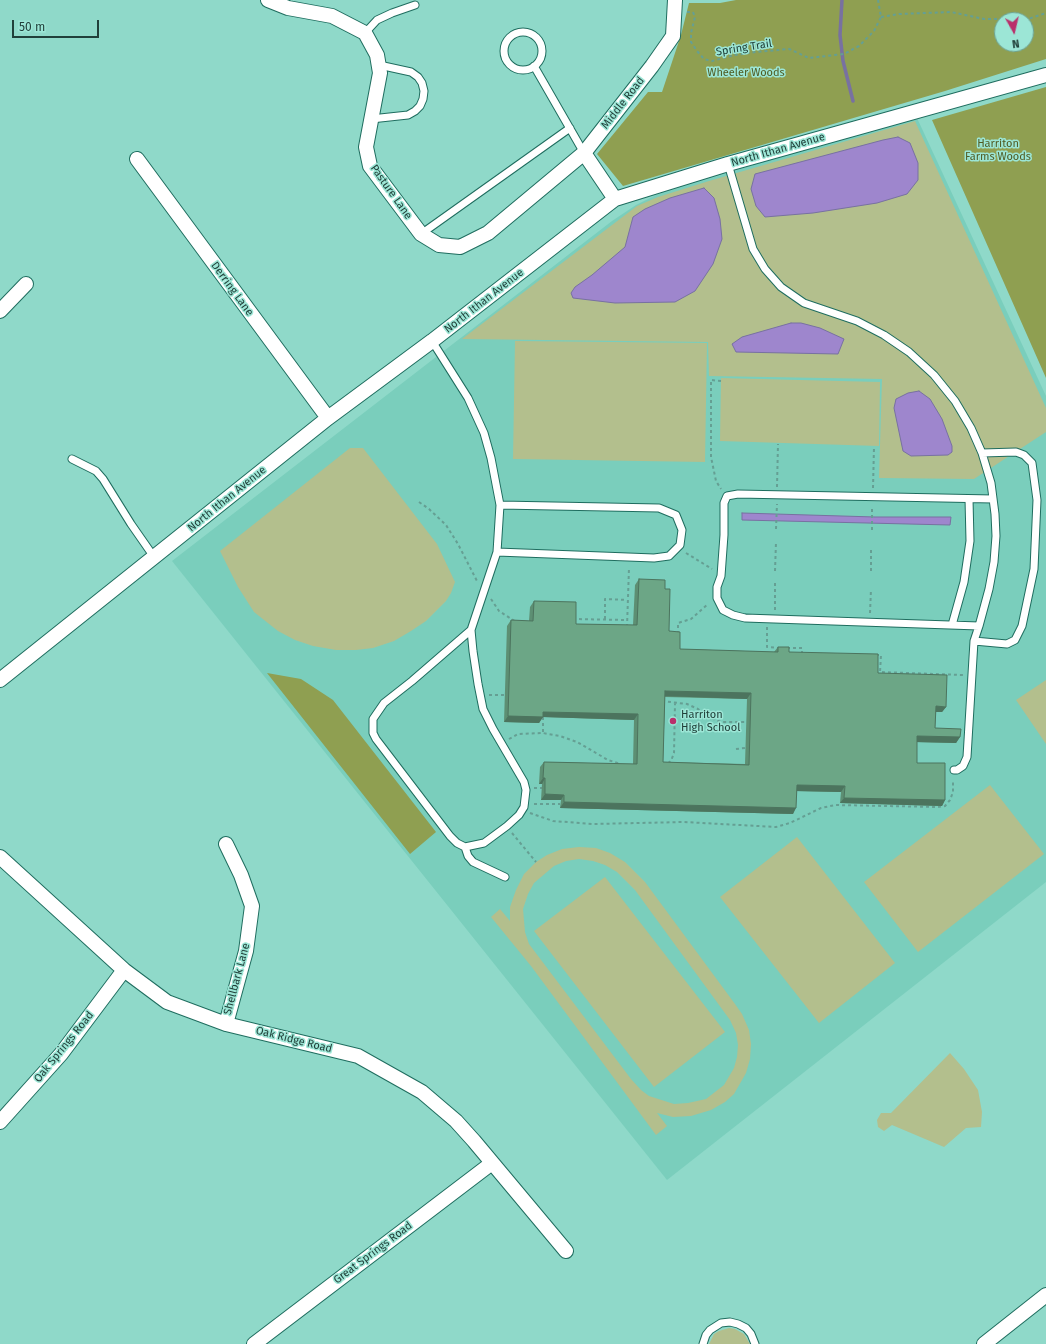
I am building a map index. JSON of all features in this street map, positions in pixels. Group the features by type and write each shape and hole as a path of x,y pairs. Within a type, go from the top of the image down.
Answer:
{"street":[{"path":"268,0 288,8 332,16 365,33"},
{"name":"Middle Road","path":"584,153 652,66 673,36 675,5"},
{"name":"Pasture Lane","path":"365,33 377,55 380,73 366,147 370,166 421,234 439,245 460,247 488,233 584,153"},
{"name":"North Ithan Avenue","path":"0,680 328,418 432,341 615,199 728,164 1046,75"},
{"path":"584,153 615,199"},
{"name":"Derring Lane","path":"137,159 328,418"},
{"path":"0,311 26,284"},
{"name":"Shellbark Lane","path":"226,844 241,875 252,906 246,951 226,1024"},
{"name":"Oak Ridge Road","path":"0,857 124,970 167,1002 226,1024 358,1056 422,1092 456,1121 566,1251"},
{"name":"Oak Springs Road","path":"0,1122 61,1054 124,970"},
{"name":"Great Springs Road","path":"254,1344 492,1163"},
{"path":"984,1344 1046,1294"}],"lane":[{"path":"365,33 377,20 392,12 415,5"},
{"path":"517,33 529,33 538,40 542,51 538,62 534,66 529,69 517,69 508,62 504,51 505,45 512,36 517,33"},
{"path":"371,119 408,115 420,106 423,99 424,91 422,83 418,77 411,72 379,65"},
{"path":"534,66 584,153"},
{"path":"421,234 570,128"},
{"path":"728,164 753,249 765,269 781,287 804,303 857,321 884,335 909,352 934,375 955,401 971,428 982,453 991,483 993,499 996,536 994,562 980,626 974,641 967,757 963,766 957,770 954,770"},
{"path":"432,341 468,398 484,434 491,458 500,505 497,552 471,630 478,684 484,709 493,729 521,775 526,790 524,807 519,815 508,826 484,843 465,847 457,843 450,836 376,739 373,733 373,719 384,703 471,630"},
{"path":"974,641 1007,644 1015,640 1022,626 1034,569 1037,500 1032,463 1024,455 1016,452 982,453"},
{"path":"72,458 96,471 103,479 154,557"},
{"path":"980,626 745,618 733,616 723,610 717,598 717,587 721,576 724,535 724,503 727,496 738,494 993,499"},
{"path":"952,625 964,582 970,541 969,499"},
{"path":"497,552 654,558 668,556 680,545 682,530 676,515 659,508 500,505"},
{"path":"465,847 472,862 505,877"},
{"path":"703,1344 706,1335 710,1330 722,1323 730,1322 746,1328 751,1334 755,1344"}],"path":[{"path":"878,0 881,17 898,14 951,12 984,19 1028,19 1046,13"},
{"name":"Spring Trail","path":"675,5 693,12 695,17 691,33 691,42 704,59 712,61 735,55 756,52 789,50 809,58 844,54 859,46 874,31 881,17"},
{"path":"721,381 711,380 711,457 716,481 722,490"},
{"path":"777,488 778,444"},
{"path":"873,489 874,447"},
{"path":"418,502 429,509 446,525 458,544 477,582"},
{"path":"776,529 777,502"},
{"path":"872,506 872,530"},
{"path":"775,570 776,542"},
{"path":"871,571 872,548"},
{"path":"686,552 712,569"},
{"path":"627,631 629,568"},
{"path":"774,611 775,583"},
{"path":"870,589 870,614"},
{"path":"491,599 499,611 519,623"},
{"path":"605,619 605,599 627,600"},
{"path":"678,640 678,623 691,619 708,604"},
{"path":"572,619 627,620"},
{"path":"767,627 767,652"},
{"path":"767,648 802,648 802,653 810,653"},
{"path":"873,655 880,655 880,672 963,675"},
{"path":"488,695 505,695"},
{"path":"661,701 687,704 698,709 710,718 721,722 746,722"},
{"path":"665,765 671,761 674,753 675,703"},
{"path":"543,717 543,734"},
{"path":"508,739 518,734 560,736 577,742 608,760 626,764"},
{"path":"736,749 745,748"},
{"path":"530,813 553,821 593,824 684,822 776,827 790,823 821,808 835,805 938,808 945,806 950,800 953,792 954,770"},
{"path":"532,788 546,788"},
{"path":"532,804 560,804"},
{"path":"511,832 536,862"}],"shaded area":[{"name":"Harriton High School","path":"917,118 1046,396 1046,882 667,1180 172,561 612,221 636,205 656,195 815,146"},
{"path":"915,121 1046,408 1046,432 974,479 879,478 882,379 709,376 708,342 462,339 637,206 658,197 709,181"},
{"path":"898,137 910,143 918,163 918,180 907,194 877,203 813,213 765,217 756,206 751,189 755,174"},
{"path":"704,188 714,198 720,219 722,239 713,264 695,291 675,302 615,303 573,298 571,293 575,287 592,275 625,247 633,217 645,209 670,198"},
{"path":"791,323 801,323 820,328 844,339 838,354 736,352 732,344 742,337"},
{"path":"515,341 707,343 705,462 513,459"},
{"path":"721,378 880,382 879,446 720,441"},
{"path":"919,391 930,399 942,419 952,446 952,452 948,455 911,456 903,451 894,408 896,399 908,393"},
{"path":"350,448 363,448 437,544 455,582 446,601 426,621 394,641 373,648 336,650 313,646 295,640 278,631 254,612 238,587 220,551"},
{"path":"742,513 875,517 951,517 950,525 742,520"},
{"path":"1046,680 1046,744 1016,700"},
{"path":"990,785 1044,854 918,952 864,882"},
{"path":"797,837 895,963 819,1023 720,897"},
{"path":"579,847 596,848 610,853 625,862 645,882 735,1004 742,1014 749,1030 751,1044 750,1059 746,1073 734,1094 725,1102 711,1110 691,1116 673,1117 657,1113 667,1126 656,1135 531,966 491,917 500,909 510,921 510,907 524,874 536,862 547,855 562,849","holes":["579,859 605,865 617,872 635,890 730,1020 736,1033 738,1045 734,1068 724,1085 706,1099 674,1104 649,1096 641,1090 631,1079 529,944 525,932 523,909 528,894 534,883 554,866 566,861"]},
{"path":"605,877 725,1032 654,1087 534,931"},
{"path":"950,1053 964,1069 978,1090 982,1112 981,1127 966,1128 944,1147 892,1125 884,1131 878,1127 877,1120 881,1113 891,1113"},
{"path":"729,1328 735,1329 744,1334 750,1344 709,1344 714,1334"}],"green space":[{"name":"Wheeler Woods","path":"736,0 1046,0 1046,59 945,91 623,186 597,154 648,92 662,92 681,35 689,3 720,3"},
{"name":"Harriton Farms Woods","path":"1046,87 1046,378 932,120"},
{"path":"267,673 301,679 333,700 436,832 410,854"}],"building":[{"path":"639,579 665,580 665,589 670,589 669,631 680,632 680,649 778,652 778,647 789,647 789,652 878,654 878,673 947,675 946,707 936,706 935,728 961,729 960,737 917,736 917,763 945,763 945,800 844,798 845,786 797,785 796,808 564,802 564,795 545,794 545,778 543,778 544,762 637,764 638,714 543,712 543,717 508,716 511,620 533,621 534,601 576,602 576,624 637,625","holes":["665,691 751,693 749,765 663,762"]}],"waterway":[{"path":"842,0 840,35 843,61 853,101"}],"place":[{"name":"Harriton High School","path":"673,721"}]}
